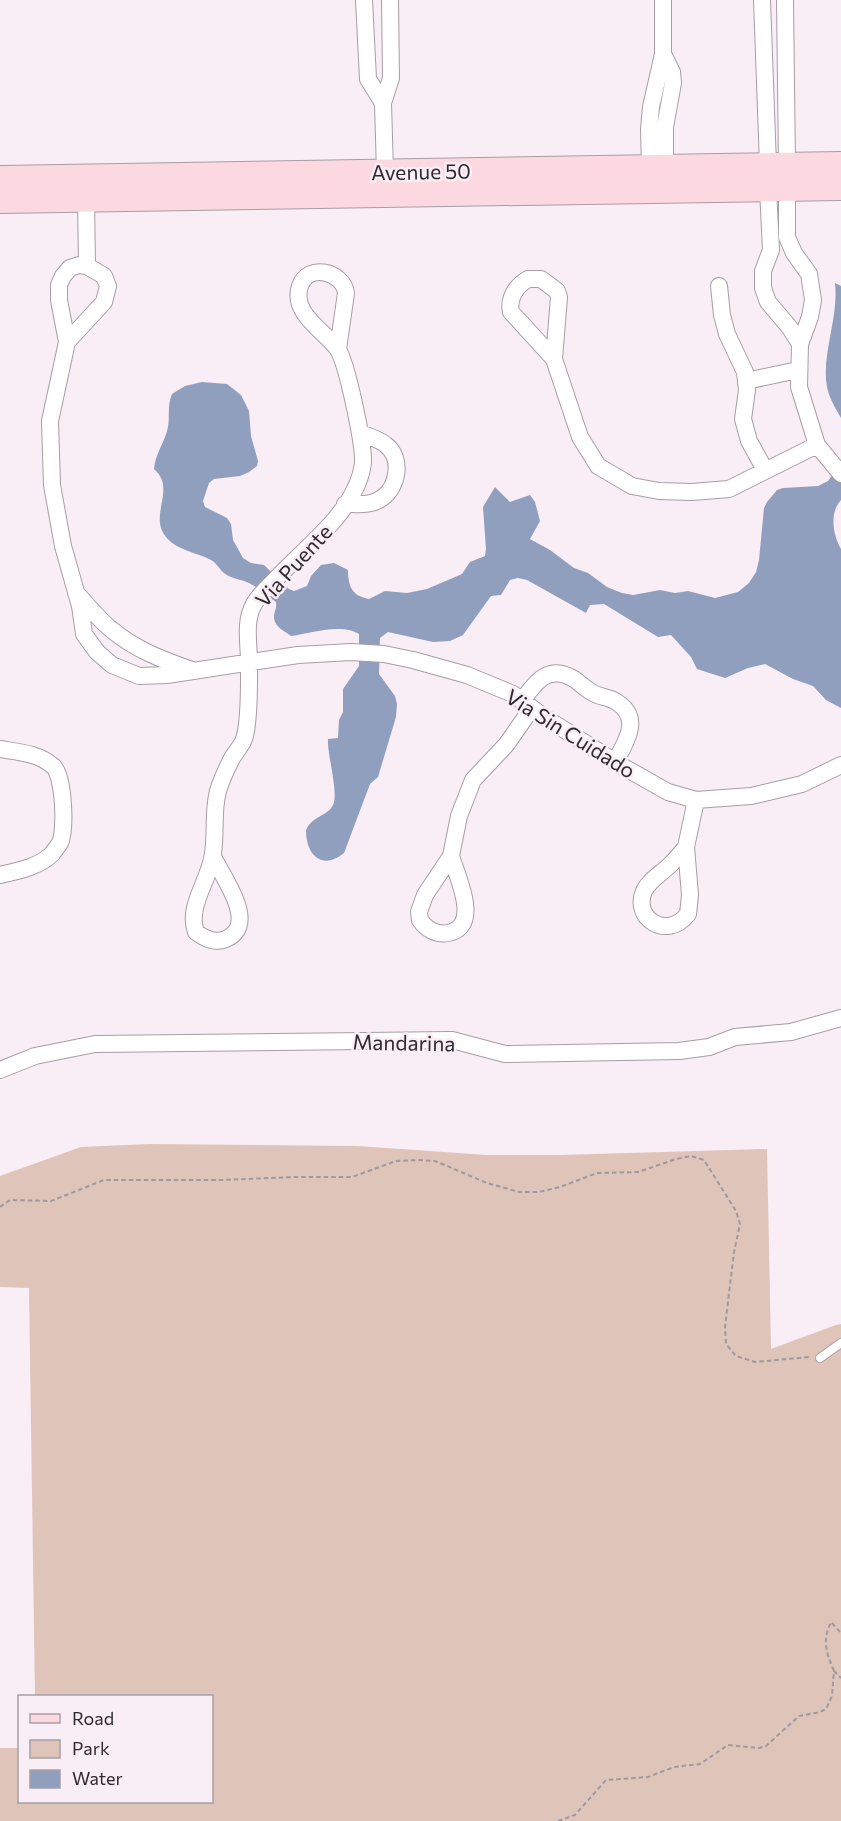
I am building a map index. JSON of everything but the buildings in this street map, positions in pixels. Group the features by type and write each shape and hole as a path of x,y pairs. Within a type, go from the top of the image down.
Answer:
{"main road":[{"name":"Avenue 50","path":"0,178 841,164"},
{"path":"777,165 777,189"},
{"path":"206,198 282,189 370,188 380,184 385,172"},
{"name":"Avenue 50","path":"0,201 841,188"}],"street":[{"path":"364,0 368,79 383,103"},
{"path":"385,172 383,103 391,78 390,0"},
{"path":"658,166 673,83 672,72 663,54 663,0"},
{"path":"785,7 777,165 763,8 785,7"},
{"path":"777,189 787,237 809,274 813,300 810,317 800,344 799,387 817,445 837,469"},
{"path":"777,189 771,250 762,280 765,295 800,344"},
{"path":"67,342 104,302 108,294 104,276 87,266 87,200"},
{"path":"768,259 792,262 798,259"},
{"name":"Via Sin Cuidado","path":"87,266 79,265 70,268 59,285 59,300 67,342 50,421 52,485 63,546 76,592 84,634 103,658 112,665 139,676 167,675 298,655 357,652 384,654 413,660 467,675 513,694 615,762 668,792 696,800"},
{"path":"719,286 722,315 727,334 745,372 743,419 749,441 765,471"},
{"name":"Via Puente","path":"213,857 213,828 218,792 230,762 244,739 249,664 248,628 253,605 292,561 338,515 355,489 363,464 360,433 345,368 338,349"},
{"path":"554,359 580,437 598,466 632,486 659,491 692,492 729,489 817,445"},
{"path":"746,381 798,370"},
{"path":"345,504 367,504 381,500 390,491 396,477 397,464 394,453 387,446 360,433"},
{"name":"Via Sin Cuidado","path":"76,592 110,629 120,636 157,658 196,671"},
{"path":"103,658 120,636"},
{"path":"451,856 459,816 473,780 506,745 527,705 531,689 545,676 561,673 598,696 613,700 622,706 630,720 630,730 615,762"},
{"path":"0,749 38,756 55,767 61,781 63,830 60,843 44,860 30,867 0,875"},
{"path":"686,847 696,800 751,796 802,784 841,765"},
{"name":"Mandarina","path":"0,1070 35,1056 95,1044 452,1040 505,1054 679,1051 709,1047 735,1037 791,1032 841,1018"}],"lane":[{"path":"820,1358 841,1343"}],"path":[{"path":"0,1207 10,1200 51,1201 104,1180 352,1177 396,1161 419,1160 435,1161 488,1183 519,1192 539,1192 597,1173 638,1173 675,1159 691,1156 704,1160 736,1211 740,1224 734,1252 725,1327 726,1344 736,1356 755,1362 799,1357 820,1358"},
{"path":"841,1633 831,1622 825,1635 828,1656 834,1671 841,1678"},
{"path":"558,1821 575,1815 606,1780 648,1777 674,1767 700,1764 728,1745 759,1748 766,1746 799,1716 826,1709 832,1696 834,1671"}],"green space":[{"path":"149,1144 357,1146 487,1155 767,1149 771,1349 841,1324 841,1821 0,1821 0,1748 18,1748 18,1803 213,1803 213,1695 35,1695 29,1288 0,1287 0,1176 81,1147"}],"water":[{"path":"835,283 841,286 841,418 829,395 826,375 835,310"},
{"path":"202,382 227,384 241,395 249,411 251,436 258,461 257,466 249,472 240,476 214,479 209,483 203,501 205,507 227,518 231,524 233,540 243,558 251,563 264,565 294,591 307,586 311,576 321,565 334,563 348,570 350,585 355,593 369,599 385,591 407,593 427,589 462,574 470,562 485,556 483,507 495,487 510,502 530,495 535,502 540,521 530,539 550,550 574,568 588,573 607,587 633,595 660,590 675,593 688,591 715,598 738,592 749,583 756,572 764,508 777,490 818,486 828,481 841,463 841,500 835,511 834,524 841,549 841,708 826,700 813,686 793,679 765,664 748,668 725,678 697,669 691,657 671,635 658,637 604,604 590,605 586,613 527,580 518,578 510,580 501,595 491,596 463,635 450,641 433,642 388,632 380,638 379,674 395,696 396,717 378,777 370,784 344,853 329,861 317,858 309,847 306,830 312,821 327,812 333,805 335,792 328,739 338,738 339,720 343,712 343,689 359,666 359,634 344,629 335,629 291,636 274,620 276,602 253,585 227,575 211,560 171,542 161,529 160,511 163,485 154,469 168,427 172,394 185,386"}]}
